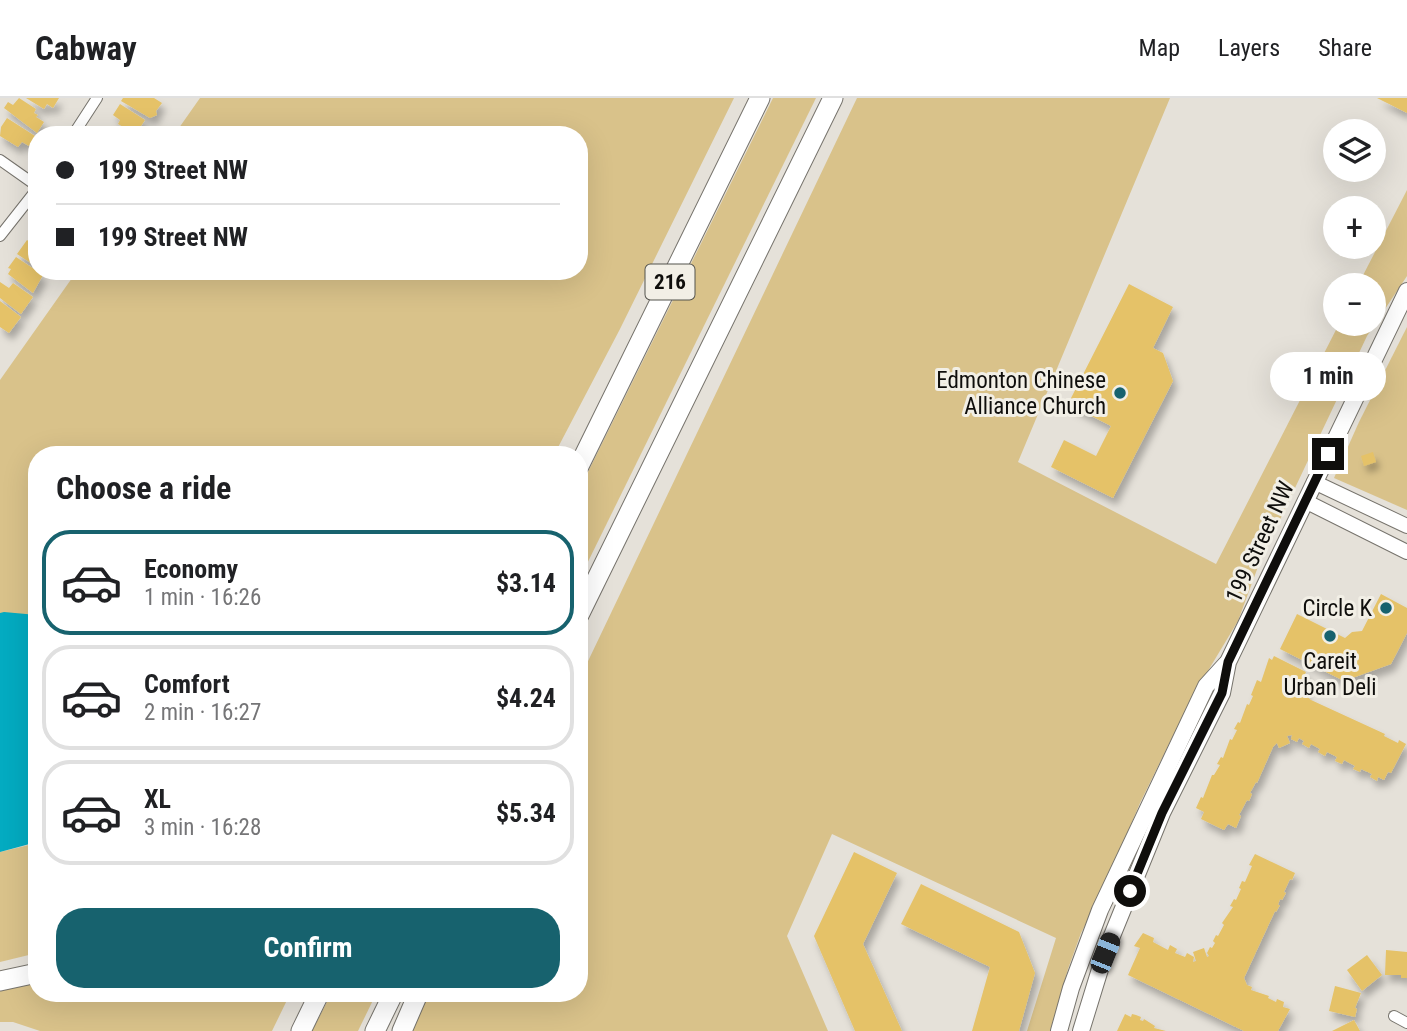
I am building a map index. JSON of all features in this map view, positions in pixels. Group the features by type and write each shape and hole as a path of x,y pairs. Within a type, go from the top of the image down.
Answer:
{"highway":[{"name":"216","path":"588,448 760,98"},
{"path":"588,597 833,98"},
{"path":"0,981 28,975"},
{"path":"301,1031 315,1002"},
{"path":"375,1031 389,1002"},
{"path":"402,1031 415,1002"}],"main road":[{"name":"199 Street NW","path":"1081,1031 1105,953 1162,813 1222,693 1228,662 1407,291"},
{"name":"199 Street NW","path":"1059,1031 1075,975 1100,910 1206,687 1228,662"}],"street":[{"path":"79,126 97,98"},
{"path":"0,160 28,181"},
{"path":"0,236 28,200"},
{"path":"1314,482 1407,526"},
{"path":"1305,500 1407,552"},
{"path":"1394,1016 1407,1023"}],"shaded area":[{"path":"200,98 734,98 620,329 559,446 28,446 28,615 0,613 0,380 71,280 588,280 588,126 180,126"},
{"path":"773,98 816,98 588,562 588,472"},
{"path":"857,98 1170,98 1018,462 1216,564 1333,336 1367,336 1259,564 1238,621 1191,699 1140,803 1106,884 1081,933 1050,1031 1027,1031 1056,938 832,834 787,936 828,1031 411,1031 425,1002 588,1002 588,661"},
{"path":"1407,190 1407,276 1386,308 1386,273 1364,273 1371,259 1386,259 1386,231"},
{"path":"1407,327 1407,510 1334,478"},
{"path":"28,845 28,955 0,962 0,852"},
{"path":"28,983 28,1002 286,1002 272,1031 40,1031 13,1022 0,1022 0,990"},
{"path":"327,1002 372,1002 358,1031 312,1031"}],"water":[{"path":"0,613 28,614 28,844 0,852"}],"building":[{"path":"19,98 36,109 36,117 44,122 41,126 28,126 4,108 8,102 13,105"},
{"path":"26,98 59,98 53,108 47,104 44,109"},
{"path":"123,98 154,98 162,103 156,111 157,115 150,118 121,101"},
{"path":"1377,98 1407,98 1407,113"},
{"path":"120,104 145,120 141,126 122,126 118,124 120,120 113,115"},
{"path":"7,118 28,132 28,145 22,142 18,147 0,136 1,127"},
{"path":"27,240 28,241 28,261 17,254"},
{"path":"16,257 28,265 28,280 40,280 33,293 8,274 11,269 8,268"},
{"path":"0,282 9,288 13,283 33,297 21,314 0,298"},
{"name":"Edmonton Chinese Alliance Church","path":"1129,284 1173,307 1153,348 1163,353 1173,381 1113,498 1051,467 1064,440 1096,456 1111,426 1068,404"},
{"path":"0,301 21,317 9,333 0,327"},
{"path":"1373,452 1376,462 1364,466 1361,456"},
{"path":"1381,594 1407,608 1407,633 1391,664 1344,681 1280,649 1297,614 1345,638 1352,632 1362,631"},
{"path":"1274,656 1306,672 1308,675 1304,689 1311,700 1385,734 1384,736 1398,743 1399,740 1406,744 1391,773 1388,772 1384,780 1378,777 1377,781 1370,777 1372,774 1353,769 1355,766 1344,760 1342,764 1335,761 1337,757 1327,752 1325,756 1311,744 1309,748 1302,744 1304,741 1299,738 1297,742 1291,739 1292,735 1287,736 1290,743 1279,748 1277,743 1273,747 1250,793 1252,794 1249,801 1247,800 1239,815 1241,816 1236,828 1228,824 1224,830 1201,819 1204,812 1196,808 1237,730 1234,729 1238,722 1240,723 1247,704 1249,705 1257,680 1261,682 1269,658 1272,660"},
{"path":"854,852 897,873 863,944 902,1031 855,1031 814,936"},
{"path":"1255,854 1295,873 1282,900 1280,899 1280,905 1244,978 1247,985 1252,987 1251,990 1269,996 1268,998 1276,1002 1277,999 1284,1002 1283,1007 1290,1009 1278,1031 1244,1031 1128,975 1140,948 1134,946 1143,933 1168,950 1170,945 1177,949 1175,953 1185,957 1187,953 1194,957 1193,962 1196,961 1193,952 1204,948 1207,957 1209,956 1207,953 1233,907 1230,906 1234,899 1236,900 1242,881 1245,882"},
{"path":"921,884 1019,932 1035,973 1019,1031 972,1031 990,967 901,924"},
{"path":"1386,950 1407,952 1407,978 1401,978 1401,975 1385,975"},
{"path":"1367,955 1382,975 1362,991 1347,970"},
{"path":"1335,986 1361,993 1355,1008 1355,1017 1329,1011"},
{"path":"1125,1014 1141,1017 1140,1020 1144,1019 1155,1026 1154,1028 1166,1031 1117,1031"},
{"path":"1354,1020 1360,1031 1332,1031"}],"place":[{"name":"Edmonton Chinese Alliance Church","path":"1120,393"},
{"name":"Circle K","path":"1386,608"},
{"name":"Careit Urban Deli","path":"1330,636"}],"route":[{"path":"1130,891 1162,813 1222,693 1228,662 1328,454"}]}
